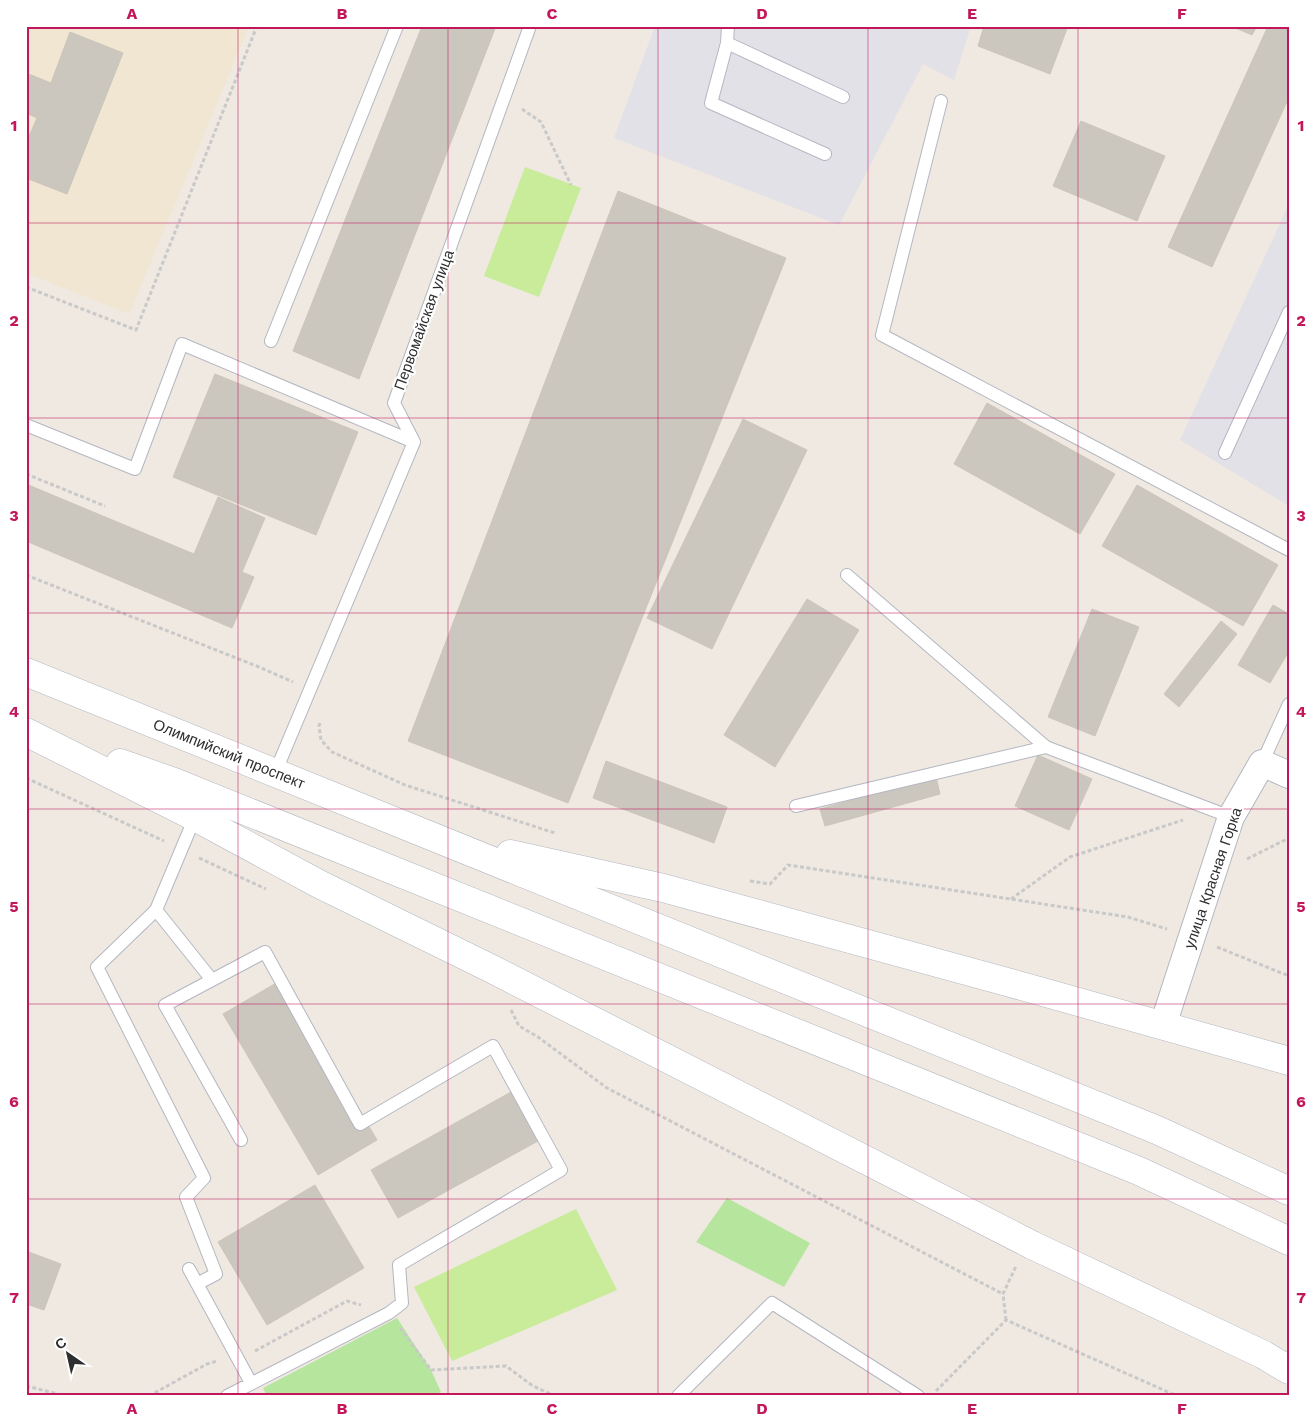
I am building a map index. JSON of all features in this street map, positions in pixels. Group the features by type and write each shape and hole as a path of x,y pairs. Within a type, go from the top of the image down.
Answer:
{"main road":[{"name":"Олимпийский проспект","path":"26,672 431,836"},
{"path":"26,731 195,817 319,884 492,969 1032,1245 1264,1356 1289,1370"},
{"path":"26,731 174,782 1121,1164 1289,1241"},
{"path":"431,836 663,888 1254,1051 1284,1054"},
{"path":"431,836 1157,1130 1289,1191"}],"street":[{"path":"1262,763 1289,775"},
{"name":"улица Красная Горка","path":"1163,1025 1192,937 1223,813 1262,763"}],"lane":[{"path":"271,341 397,26"},
{"name":"Первомайская улица","path":"414,442 394,403 530,26"},
{"path":"728,26 727,43 711,103 825,154"},
{"path":"727,43 844,97"},
{"path":"941,101 882,335 1289,550"},
{"path":"1225,453 1289,312"},
{"path":"26,425 135,469 182,344 414,442 275,773"},
{"path":"848,575 1046,747 1223,813"},
{"path":"1262,763 1289,704"},
{"path":"796,806 1046,747"},
{"path":"195,817 156,910 97,967 204,1178 186,1197 216,1274 197,1284"},
{"path":"156,910 212,980"},
{"path":"227,1396 402,1303 399,1265 561,1170 493,1046 360,1124 264,952 165,1005 241,1140"},
{"path":"189,1269 251,1383"},
{"path":"678,1396 772,1303 918,1396"}],"path":[{"path":"26,287 136,330 257,26"},
{"path":"504,98 541,122 571,185"},
{"path":"26,474 105,506"},
{"path":"26,575 259,667 310,690"},
{"path":"321,719 319,726 321,740 332,752 405,785 564,836"},
{"path":"1010,899 1070,857 1223,813"},
{"path":"742,880 770,884 788,865 1128,916 1192,937 1289,976"},
{"path":"519,1026 538,1037 607,1088 1004,1294 1006,1320 931,1396"},
{"path":"256,1351 347,1301"},
{"path":"388,1312 431,1370 506,1366 533,1386 555,1396"},
{"path":"1006,1320 1177,1396"},
{"path":"149,1396 207,1364"},
{"path":"26,1386 66,1396"}],"shaded area":[{"path":"26,26 249,26 129,314 26,273"},
{"path":"655,26 971,26 954,80 923,64 839,225 614,138"},
{"path":"1289,204 1289,506 1180,440"}],"green space":[{"path":"525,167 581,188 539,297 484,276"},
{"path":"727,1198 810,1243 784,1287 696,1242"},
{"path":"576,1209 617,1290 452,1361 414,1287"},
{"path":"397,1318 431,1370 441,1392 431,1396 267,1396 263,1388"}],"building":[{"path":"422,26 496,26 359,379 293,351"},
{"path":"984,26 1068,26 1050,74 978,46"},
{"path":"1231,26 1257,26 1252,35"},
{"path":"1268,26 1289,26 1289,97 1212,267 1168,247"},
{"path":"70,32 123,53 67,194 26,178 26,143 37,118 26,113 26,73 51,83"},
{"path":"1081,121 1165,156 1137,221 1053,186"},
{"path":"618,191 786,258 568,803 408,741"},
{"path":"215,374 358,432 316,535 173,477"},
{"path":"987,403 1115,474 1080,534 954,464"},
{"path":"743,419 807,450 712,649 647,618"},
{"path":"26,484 194,554 218,497 265,518 242,572 254,577 232,628 26,541"},
{"path":"1137,485 1278,565 1243,626 1102,546"},
{"path":"807,599 859,630 775,767 724,735"},
{"path":"1273,605 1289,614 1289,651 1270,683 1238,665"},
{"path":"1092,609 1139,627 1095,736 1048,717"},
{"path":"1221,621 1237,634 1179,707 1164,694"},
{"path":"1038,755 1092,779 1069,830 1015,806"},
{"path":"606,761 727,807 714,843 593,798"},
{"path":"936,777 940,794 825,826 820,809"},
{"path":"283,979 377,1140 318,1175 223,1014"},
{"path":"511,1092 538,1141 398,1218 371,1170"},
{"path":"315,1185 364,1268 267,1325 218,1242"},
{"path":"26,1251 61,1264 44,1310 26,1304"}]}
